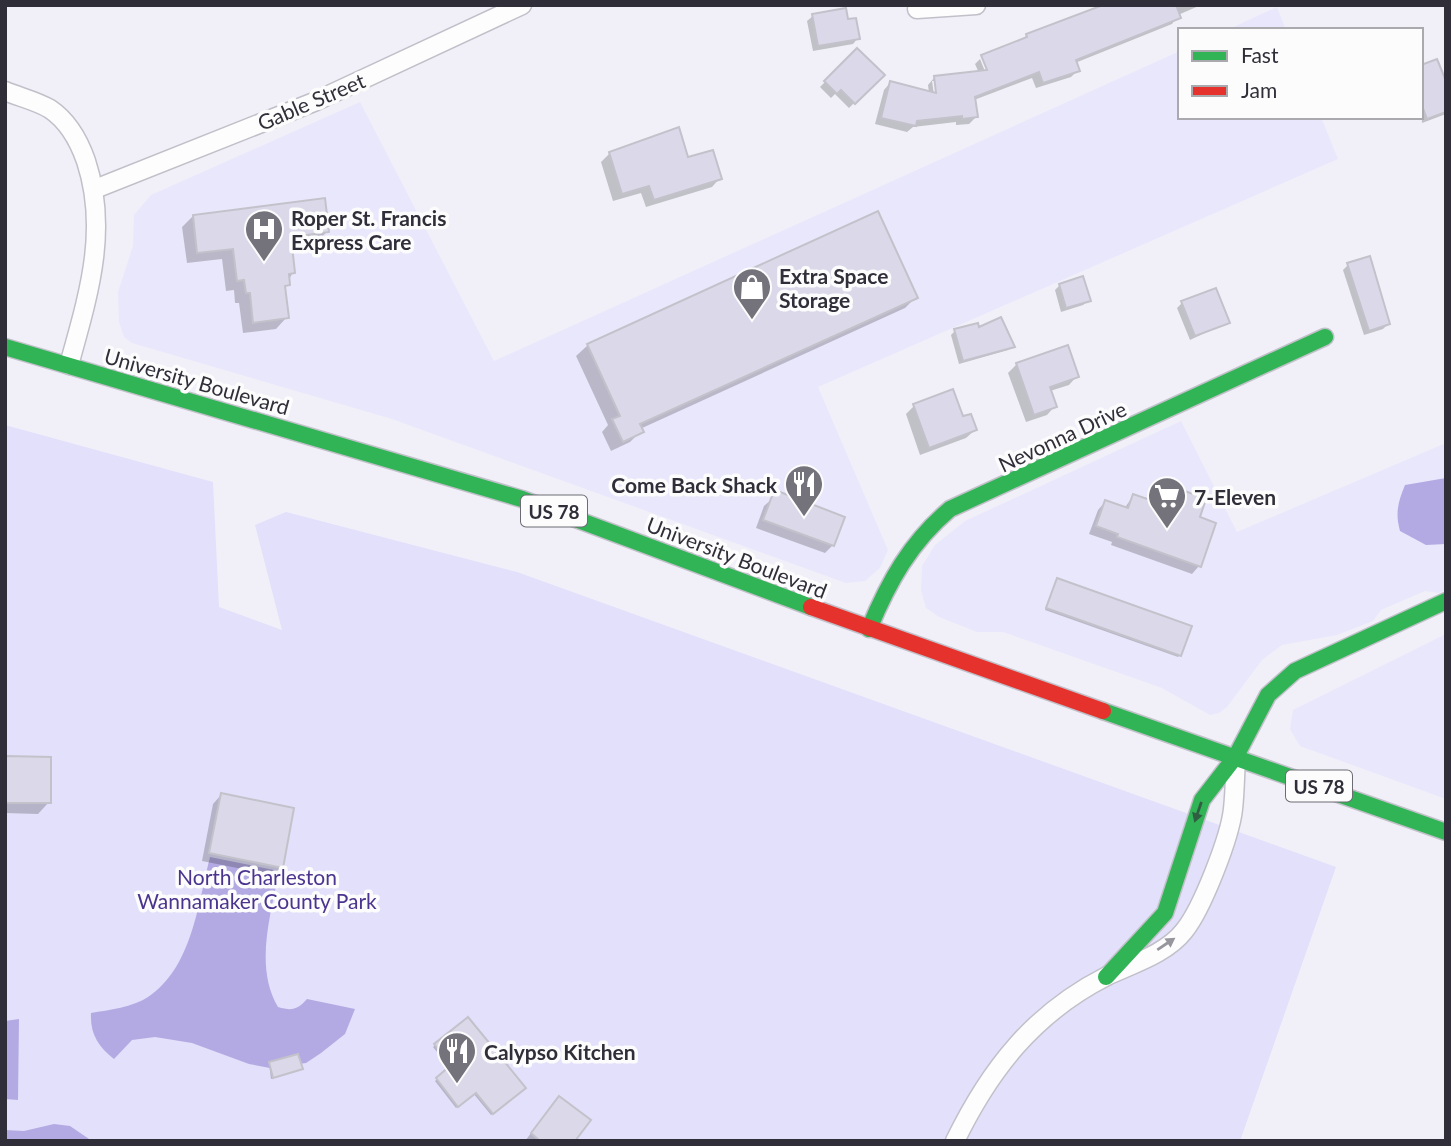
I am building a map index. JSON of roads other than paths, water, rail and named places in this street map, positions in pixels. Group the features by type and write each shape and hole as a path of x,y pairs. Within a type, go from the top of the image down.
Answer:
{"main road":[{"name":"Nevonna Drive","path":"869,629 897,564 923,531 950,509 1325,337"},
{"name":"University Boulevard","path":"5,347 522,499 869,629 1446,832"},
{"path":"1107,976 1165,913 1202,800 1236,756 1268,695 1296,670 1446,601"}],"street":[{"name":"Gable Street","path":"95,189 314,102 522,5"},
{"path":"917,9 976,5"},
{"path":"5,91 50,109 79,139 95,189 98,227 93,280 69,365"},
{"path":"955,1141 978,1094 1001,1062 1031,1030 1069,999 1107,976 1141,962 1183,933 1204,898 1233,812 1236,756"}],"place":[{"name":"Roper St. Francis Express Care","path":"264,263"},
{"name":"Extra Space Storage","path":"752,321"},
{"name":"Come Back Shack","path":"804,518"},
{"name":"7-Eleven","path":"1167,530"},
{"name":"Calypso Kitchen","path":"457,1085"}],"park label":[{"name":"North Charleston Wannamaker County Park","path":"257,888"}]}
